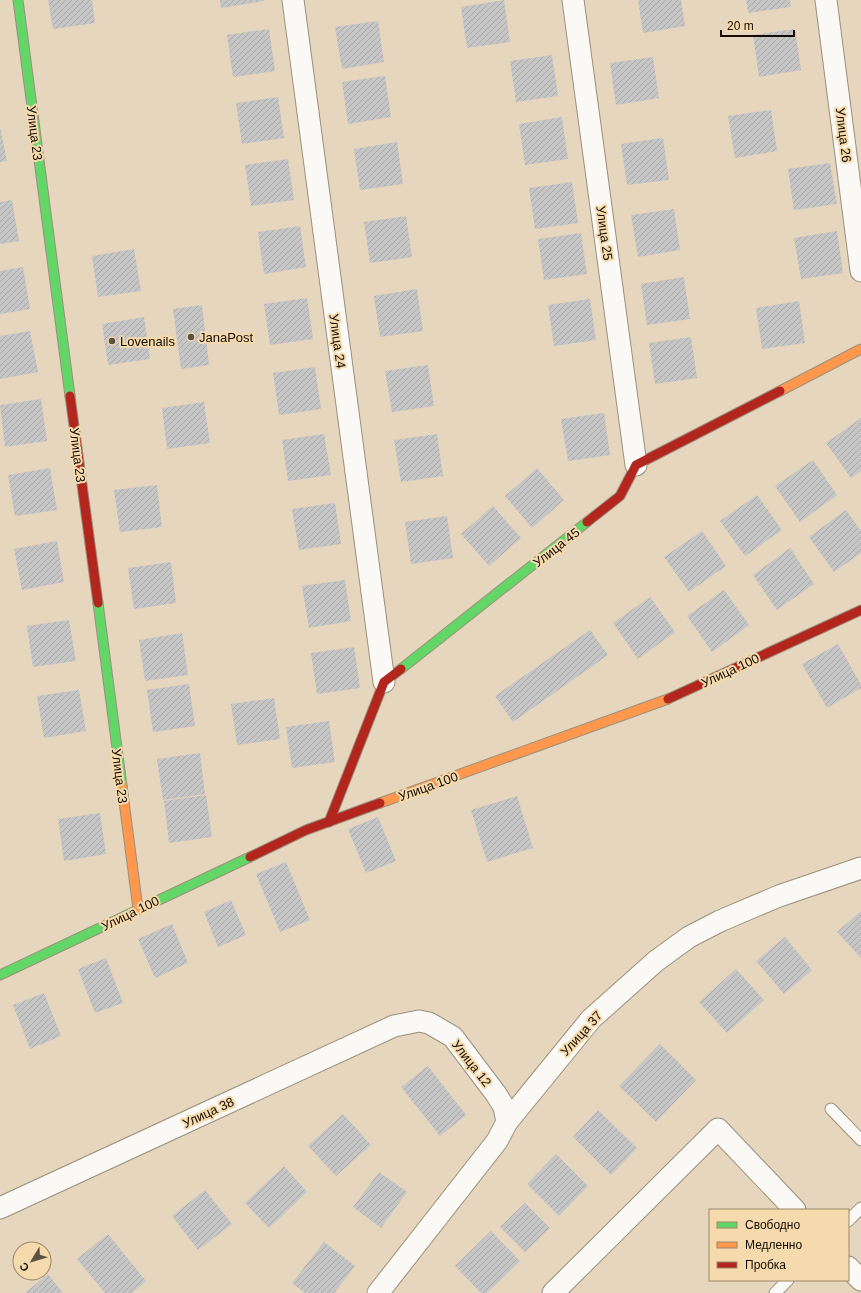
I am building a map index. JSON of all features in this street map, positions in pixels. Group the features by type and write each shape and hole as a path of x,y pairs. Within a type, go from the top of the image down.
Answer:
{"street":[{"name":"Улица 23","path":"18,0 138,909"},
{"name":"Улица 24","path":"293,0 384,682"},
{"name":"Улица 25","path":"573,0 636,465"},
{"name":"Улица 26","path":"826,0 861,271"},
{"path":"636,465 861,349"},
{"name":"Улица 45","path":"384,682 620,496 636,465"},
{"name":"Улица 100","path":"0,976 306,830 656,704 861,610"},
{"path":"329,822 384,682"},
{"name":"Улица 37","path":"378,1293 497,1141 508,1122 592,1018 656,961 689,938 720,921 779,896 861,868"},
{"name":"Улица 12","path":"419,1021 429,1023 453,1037 496,1094 504,1107 508,1122"},
{"name":"Улица 38","path":"0,1208 394,1026 419,1021"},
{"path":"553,1293 718,1129 794,1209"},
{"path":"849,1267 861,1280"}],"lane":[{"path":"831,1109 861,1140"},
{"path":"849,1219 861,1208"},
{"path":"775,1293 787,1281"}],"building":[{"path":"48,0 92,0 95,23 53,29"},
{"path":"220,0 263,0 264,1 221,8"},
{"path":"504,0 510,42 467,48 461,7"},
{"path":"638,0 681,0 685,26 643,33"},
{"path":"746,0 790,0 791,7 748,13"},
{"path":"378,21 384,62 342,69 335,27"},
{"path":"269,29 275,71 233,77 227,35"},
{"path":"795,29 801,70 759,77 753,35"},
{"path":"552,55 558,96 516,102 510,61"},
{"path":"653,57 659,98 616,105 610,63"},
{"path":"385,76 391,117 348,124 342,82"},
{"path":"278,97 284,138 242,144 236,103"},
{"path":"771,110 777,151 735,158 728,116"},
{"path":"562,117 568,159 525,165 519,124"},
{"path":"0,127 7,161 0,162"},
{"path":"663,138 669,180 627,185 621,144"},
{"path":"397,142 403,184 360,190 354,149"},
{"path":"288,159 294,200 251,206 245,165"},
{"path":"830,163 837,204 794,210 788,169"},
{"path":"572,182 578,223 535,229 529,188"},
{"path":"12,200 19,241 0,244 0,202"},
{"path":"674,209 680,250 638,257 631,215"},
{"path":"406,216 412,257 370,263 364,222"},
{"path":"300,226 306,267 264,274 258,232"},
{"path":"837,231 843,273 801,279 794,238"},
{"path":"581,233 587,274 544,280 538,239"},
{"path":"134,249 141,291 98,297 92,256"},
{"path":"23,267 30,309 0,314 0,271"},
{"path":"684,277 690,319 647,325 641,284"},
{"path":"417,289 423,331 380,337 374,296"},
{"path":"307,298 313,339 270,345 264,304"},
{"path":"590,299 596,340 554,346 548,305"},
{"path":"799,301 805,343 762,349 756,308"},
{"path":"202,305 209,365 181,369 173,309"},
{"path":"144,317 150,359 108,365 102,324"},
{"path":"30,331 38,372 0,379 0,336"},
{"path":"691,337 697,378 655,384 649,343"},
{"path":"428,365 434,406 392,412 385,371"},
{"path":"315,367 321,409 279,415 273,373"},
{"path":"41,399 47,441 5,447 0,405"},
{"path":"204,402 210,443 167,449 162,408"},
{"path":"604,413 610,455 568,461 561,419"},
{"path":"861,418 861,471 851,478 826,443"},
{"path":"324,434 331,475 288,481 282,440"},
{"path":"437,434 443,476 401,482 394,440"},
{"path":"813,460 837,495 800,522 775,486"},
{"path":"50,468 57,510 15,516 8,475"},
{"path":"537,468 564,500 532,528 505,496"},
{"path":"157,485 162,527 120,532 114,490"},
{"path":"757,495 782,530 745,556 720,521"},
{"path":"335,503 341,544 299,550 292,509"},
{"path":"493,506 521,538 489,566 461,534"},
{"path":"846,510 861,531 861,553 834,572 809,537"},
{"path":"447,516 453,558 411,564 405,522"},
{"path":"702,531 726,566 689,592 664,557"},
{"path":"57,541 64,582 22,590 14,549"},
{"path":"790,548 814,584 777,610 753,575"},
{"path":"171,562 176,603 134,609 128,568"},
{"path":"345,580 351,621 309,628 302,586"},
{"path":"724,590 749,625 712,652 687,616"},
{"path":"650,597 675,632 638,659 613,623"},
{"path":"69,620 76,661 33,667 27,626"},
{"path":"590,630 608,655 513,722 495,696"},
{"path":"182,633 188,675 145,681 139,640"},
{"path":"838,644 861,685 861,688 827,708 802,664"},
{"path":"354,647 360,688 317,694 311,653"},
{"path":"189,684 195,726 153,732 147,690"},
{"path":"79,690 86,731 44,738 37,696"},
{"path":"274,698 280,739 237,745 231,704"},
{"path":"329,721 335,762 292,768 286,727"},
{"path":"200,753 205,794 163,800 157,759"},
{"path":"206,795 212,837 169,843 164,801"},
{"path":"517,796 533,848 487,862 471,810"},
{"path":"100,813 106,854 64,861 58,819"},
{"path":"378,817 396,861 366,873 348,829"},
{"path":"286,862 310,920 280,932 256,874"},
{"path":"231,900 246,935 218,947 204,912"},
{"path":"861,911 861,958 837,932"},
{"path":"172,924 188,963 155,978 138,939"},
{"path":"785,937 812,970 784,994 756,961"},
{"path":"106,958 123,1003 95,1013 78,969"},
{"path":"736,969 764,1000 727,1033 699,1002"},
{"path":"44,993 61,1036 30,1049 13,1005"},
{"path":"660,1044 696,1080 656,1122 619,1086"},
{"path":"428,1066 466,1115 440,1136 401,1087"},
{"path":"598,1110 637,1148 611,1175 573,1137"},
{"path":"343,1114 371,1145 336,1176 308,1146"},
{"path":"556,1154 588,1186 559,1216 527,1184"},
{"path":"284,1166 307,1192 269,1228 245,1203"},
{"path":"379,1172 407,1192 381,1228 353,1207"},
{"path":"205,1190 232,1224 198,1250 172,1216"},
{"path":"525,1203 550,1228 525,1252 500,1227"},
{"path":"491,1231 520,1261 487,1293 481,1293 455,1266"},
{"path":"108,1234 146,1281 132,1293 105,1293 77,1259"},
{"path":"324,1242 355,1266 334,1293 305,1293 292,1283"},
{"path":"52,1279 63,1293 25,1293 40,1281 52,1281"}],"traffic: fast":[{"path":"18,0 70,396"},
{"path":"401,669 587,522"},
{"path":"98,603 122,786"},
{"path":"0,975 250,857"}],"traffic: slow":[{"path":"780,391 861,349"},
{"path":"380,803 668,699"},
{"path":"122,786 138,909"}],"traffic: jam":[{"path":"587,522 620,496 636,465 780,391"},
{"path":"70,396 98,603"},
{"path":"668,699 861,610"},
{"path":"329,822 384,682 401,669"},
{"path":"250,857 306,830 380,803"}],"place":[{"name":"JanaPost","path":"191,337"},
{"name":"Lovenails","path":"112,341"}]}
